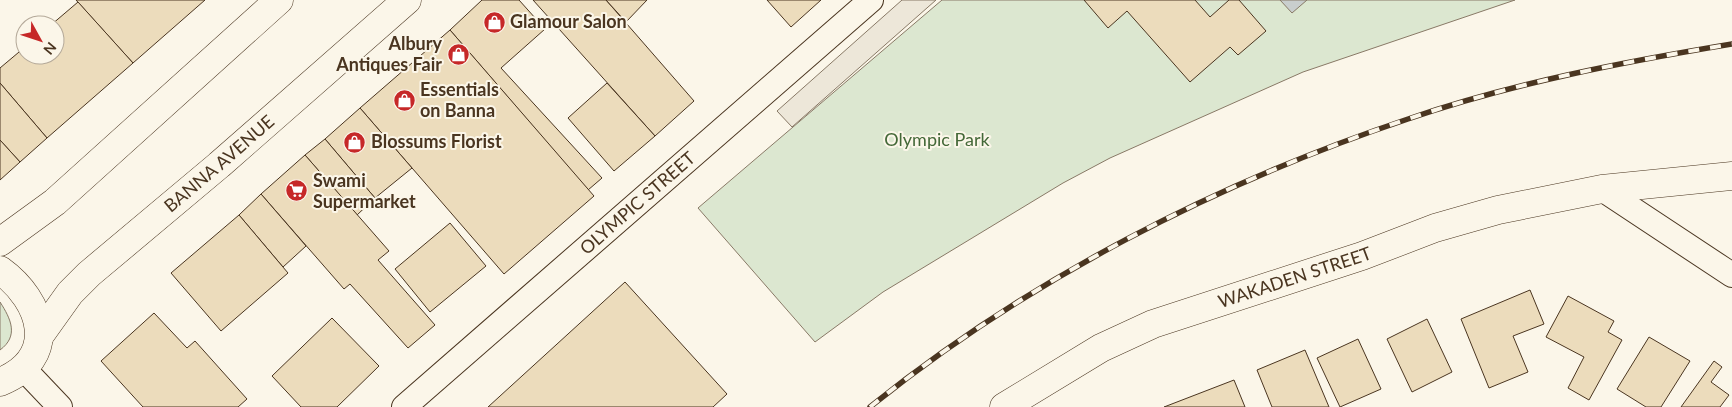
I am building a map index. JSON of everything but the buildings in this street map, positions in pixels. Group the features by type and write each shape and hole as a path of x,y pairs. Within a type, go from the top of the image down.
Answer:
{"main road":[{"path":"0,242 55,202 279,0"},
{"name":"BANNA AVENUE","path":"23,368 37,347 40,335 54,312 89,274 219,165 406,0"},
{"name":"WAKADEN STREET","path":"1004,407 1101,348 1153,324 1362,256 1435,228 1498,210 1602,189 1732,176"},
{"path":"0,270 25,293 37,317 40,335"},
{"path":"0,382 23,368"}],"street":[{"name":"OLYMPIC STREET","path":"404,407 871,0"},
{"path":"1602,189 1732,275"},
{"path":"23,368 60,407"}],"green space":[{"name":"Olympic Park","path":"942,0 1515,0 1303,72 1110,158 1063,183 883,292 815,342 698,208"},
{"path":"0,302 10,321 11,333 10,339 0,350"}],"shaded area":[{"path":"902,0 936,0 792,127 777,111"},
{"path":"1280,0 1307,0 1292,13"}],"railway":[{"path":"870,407 994,317 1059,277 1126,239 1265,173 1336,145 1448,106 1528,84 1609,66 1732,44"}],"place":[{"name":"Glamour Salon","path":"494,22"},
{"name":"Albury Antiques Fair","path":"458,54"},
{"name":"Essentials on Banna","path":"404,100"},
{"name":"Blossums Florist","path":"355,142"},
{"name":"Swami Supermarket","path":"297,191"}]}
